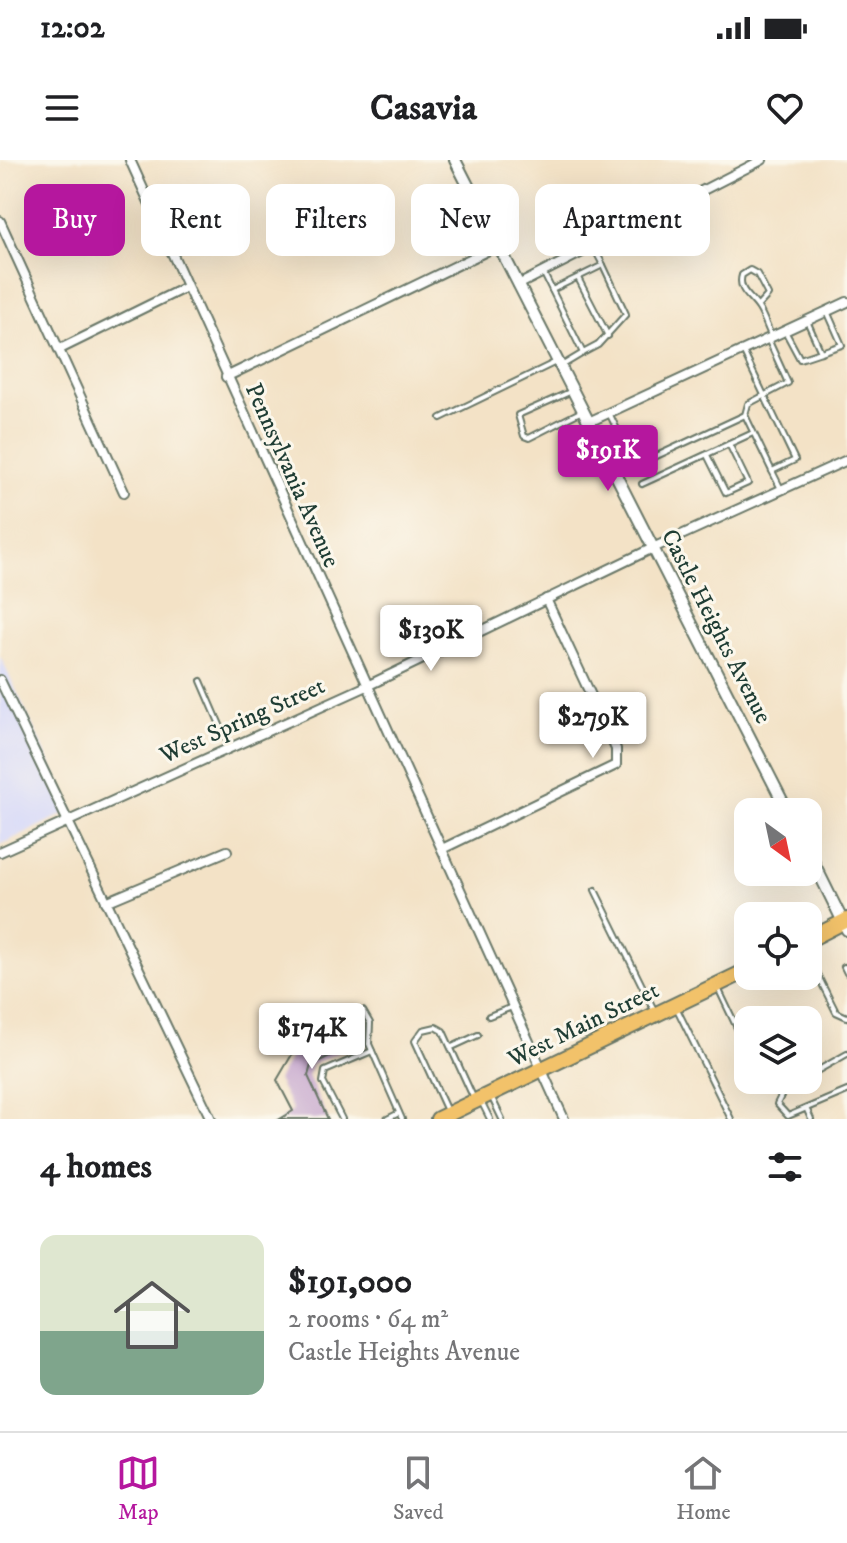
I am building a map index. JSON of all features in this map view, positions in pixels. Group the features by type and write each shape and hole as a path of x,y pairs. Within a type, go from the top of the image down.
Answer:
{"main road":[{"path":"822,934 846,924"},
{"name":"West Main Street","path":"453,1115 540,1069 734,977"}],"street":[{"name":"Pennsylvania Avenue","path":"130,160 564,1119"},
{"name":"Castle Heights Avenue","path":"455,160 467,184"},
{"path":"710,187 762,160"},
{"path":"0,221 124,492"},
{"path":"226,377 476,256"},
{"name":"Castle Heights Avenue","path":"504,256 781,798"},
{"path":"518,285 578,256"},
{"path":"60,349 186,287"},
{"path":"591,421 847,302"},
{"name":"West Spring Street","path":"0,852 367,686 655,547 847,460"},
{"path":"442,849 616,765 616,749 546,599"},
{"path":"0,680 211,1119"},
{"path":"106,902 227,851"},
{"path":"822,878 846,924"}],"lane":[{"path":"441,418 583,353 608,336 626,314 598,256"},
{"path":"552,290 603,265"},
{"path":"758,306 768,295 757,274 750,270 742,275 741,284 748,298 758,306 788,383 748,404 745,415 781,489"},
{"path":"543,273 583,353"},
{"path":"578,277 608,336"},
{"path":"785,331 800,359 842,345 827,311"},
{"path":"806,321 821,352"},
{"path":"743,351 795,460 772,471"},
{"path":"574,390 518,415 524,436 529,438 585,410"},
{"path":"609,413 635,466"},
{"path":"618,474 745,415"},
{"path":"642,484 753,433"},
{"path":"707,454 726,493 748,483 729,444"},
{"path":"201,681 230,748"},
{"path":"595,890 656,1014"},
{"path":"844,967 847,973"},
{"path":"822,984 836,1012 847,1017"},
{"path":"717,985 734,1021"},
{"path":"675,1005 731,1119"},
{"path":"489,1016 512,1007"},
{"path":"298,1041 348,1013 363,1011 370,1023 372,1051 402,1119"},
{"path":"453,1115 419,1053 417,1035 436,1027 443,1031 482,1098 489,1117"},
{"path":"452,1047 478,1035"},
{"path":"342,1119 323,1082 325,1071 372,1051"},
{"path":"822,1068 847,1054"},
{"path":"783,1094 777,1104 784,1117 847,1091"},
{"path":"482,1098 502,1119"},
{"path":"807,1110 811,1119"},
{"path":"387,1119 399,1113"}],"shaded area":[{"path":"0,656 72,810 0,845"}],"building":[{"path":"349,1021 359,1042 311,1065 308,1076 328,1119 280,1119 293,1111 277,1080 297,1046"}]}
